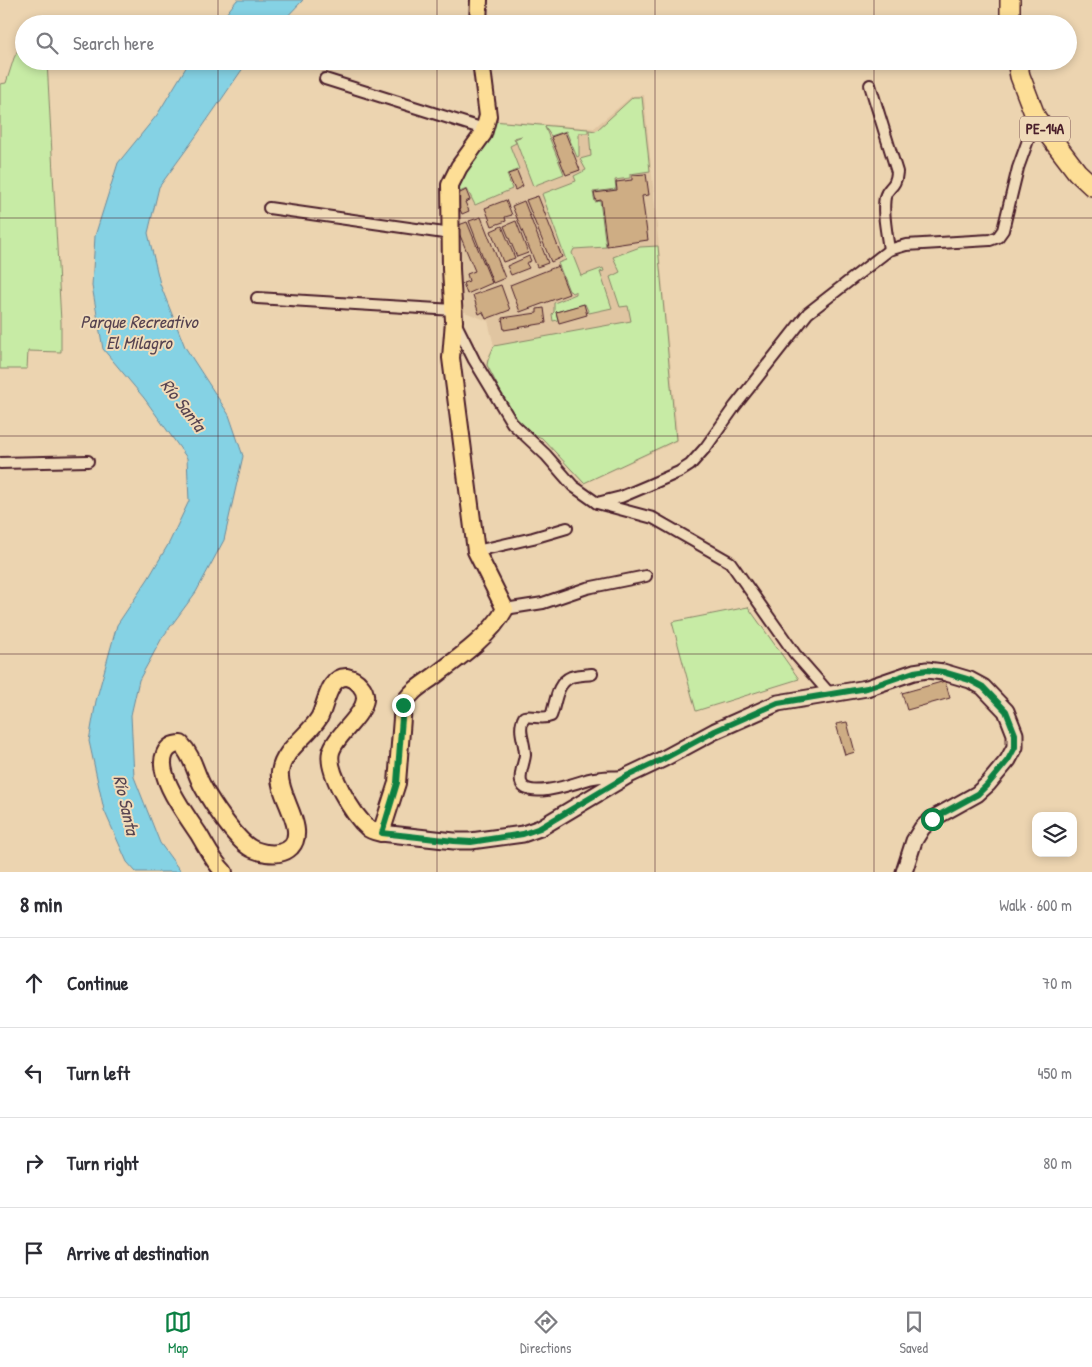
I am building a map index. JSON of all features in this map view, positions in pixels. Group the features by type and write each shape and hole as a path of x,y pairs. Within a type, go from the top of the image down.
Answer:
{"highway":[{"path":"1010,0 1010,15"},
{"name":"PE-14A","path":"1019,70 1036,118 1077,172 1092,186"}],"main road":[{"path":"478,15 479,0"},
{"path":"224,872 181,806 165,776 164,754 174,744 181,744 188,751 202,787 229,826 248,847 264,853 277,854 287,851 295,842 297,831 280,786 280,772 284,760 319,718 331,687 339,680 347,677 357,681 365,690 365,700 362,710 336,741 331,751 332,774 337,785 368,829 382,833 397,783 403,705 409,695 451,664 491,630 505,609 476,550 451,358 454,316 450,185 459,167 483,134 488,116 482,70"}],"street":[{"path":"324,79 484,129"},
{"path":"870,85 897,172 895,185 886,194 884,210 889,250"},
{"path":"597,503 621,497 647,486 679,472 694,461 808,313 889,250 906,245 980,241 998,237 1003,230 1018,168 1036,118"},
{"path":"269,208 451,234"},
{"path":"257,298 454,316 474,360 512,423 546,455 573,486 597,503 653,518 730,562 795,654 830,694"},
{"path":"0,463 88,461"},
{"path":"476,550 534,538 567,528"},
{"path":"505,609 543,603 587,588 646,576"},
{"path":"382,833 463,842 523,834 540,828 627,776 715,731 778,703 867,688 914,672 927,670 943,672 970,680 983,687 1006,711 1015,734 1015,747 988,784 978,794 932,819 922,828 914,841 904,872"},
{"path":"592,674 571,677 564,682 559,689 551,716 542,718 534,716 524,717 521,728 525,754 520,775 521,783 526,789 533,791 573,785 590,779 627,776"}],"shaded area":[{"path":"644,95 678,441 583,484 542,438 533,435 513,418 486,365 494,346 488,321 462,311 459,307 453,199 492,120 594,128 632,96"}],"green space":[{"path":"15,56 15,70 47,70 61,352 28,351 27,369 0,369 0,84 6,83"},
{"path":"633,97 642,97 650,171 630,174 630,178 615,180 616,189 593,192 595,202 600,201 606,247 574,249 572,253 581,276 603,268 604,271 600,272 612,308 589,313 585,304 556,312 558,320 553,321 554,303 576,294 576,291 572,293 569,291 558,263 566,260 542,194 576,181 574,176 586,170 580,159 591,156 589,130 596,131"},
{"path":"492,121 588,129 588,133 579,133 579,156 577,157 566,131 551,136 545,127 564,174 533,186 515,139 522,136 514,138 516,143 510,146 519,169 507,174 512,189 475,205 467,189 454,194 456,182"},
{"path":"658,246 676,440 584,483 542,438 533,434 514,418 487,365 488,360 494,346 631,321 628,306 620,307 610,277 620,272 613,257 640,247"},
{"path":"748,607 799,679 696,711 672,622"}],"water":[{"path":"237,0 303,0 289,15 225,15"},
{"name":"Parque Recreativo El Milagro","path":"184,70 242,70 159,187 148,233 160,284 185,347 229,415 243,456 224,540 196,592 162,638 139,680 131,715 134,777 160,843 181,872 136,872 127,862 104,810 89,741 96,701 117,625 148,579 169,543 189,501 187,458 144,398 103,349 92,286 95,236 118,163 157,115"}],"building":[{"path":"565,132 580,170 566,175 551,137"},
{"path":"517,171 523,186 515,190 508,174"},
{"path":"646,174 649,195 642,196 648,240 607,246 601,200 596,201 594,193 617,190 616,182 632,180 632,175"},
{"path":"466,190 470,200 465,202 469,211 462,214 454,196"},
{"path":"538,196 562,257 551,262 526,200"},
{"path":"506,200 512,215 505,217 506,221 492,226 485,208"},
{"path":"524,201 548,263 537,267 512,206"},
{"path":"481,217 505,278 493,283 469,221"},
{"path":"516,221 528,253 517,257 504,226"},
{"path":"467,222 492,283 467,294 463,283 469,281 467,274 475,271 456,226"},
{"path":"502,226 515,258 503,262 491,231"},
{"path":"529,256 531,261 526,263 529,268 511,275 507,266"},
{"path":"558,266 569,294 520,312 510,285"},
{"path":"501,285 510,310 486,319 483,312 479,314 473,295"},
{"path":"584,304 587,315 559,323 556,312"},
{"path":"544,308 546,323 504,330 502,318 537,313 537,309"},
{"path":"945,681 950,698 907,710 902,693"},
{"path":"847,722 855,752 845,755 836,724"}],"route":[{"path":"403,705 400,722 400,765 397,783 382,833 471,842 523,834 540,828 627,776 715,731 778,703 867,688 914,672 927,670 943,672 970,680 983,687 1006,711 1015,734 1015,747 1008,760 978,794 932,819"}],"water label":[{"name":"Río Santa","path":"183,405"},
{"name":"Río Santa","path":"126,805"}]}
